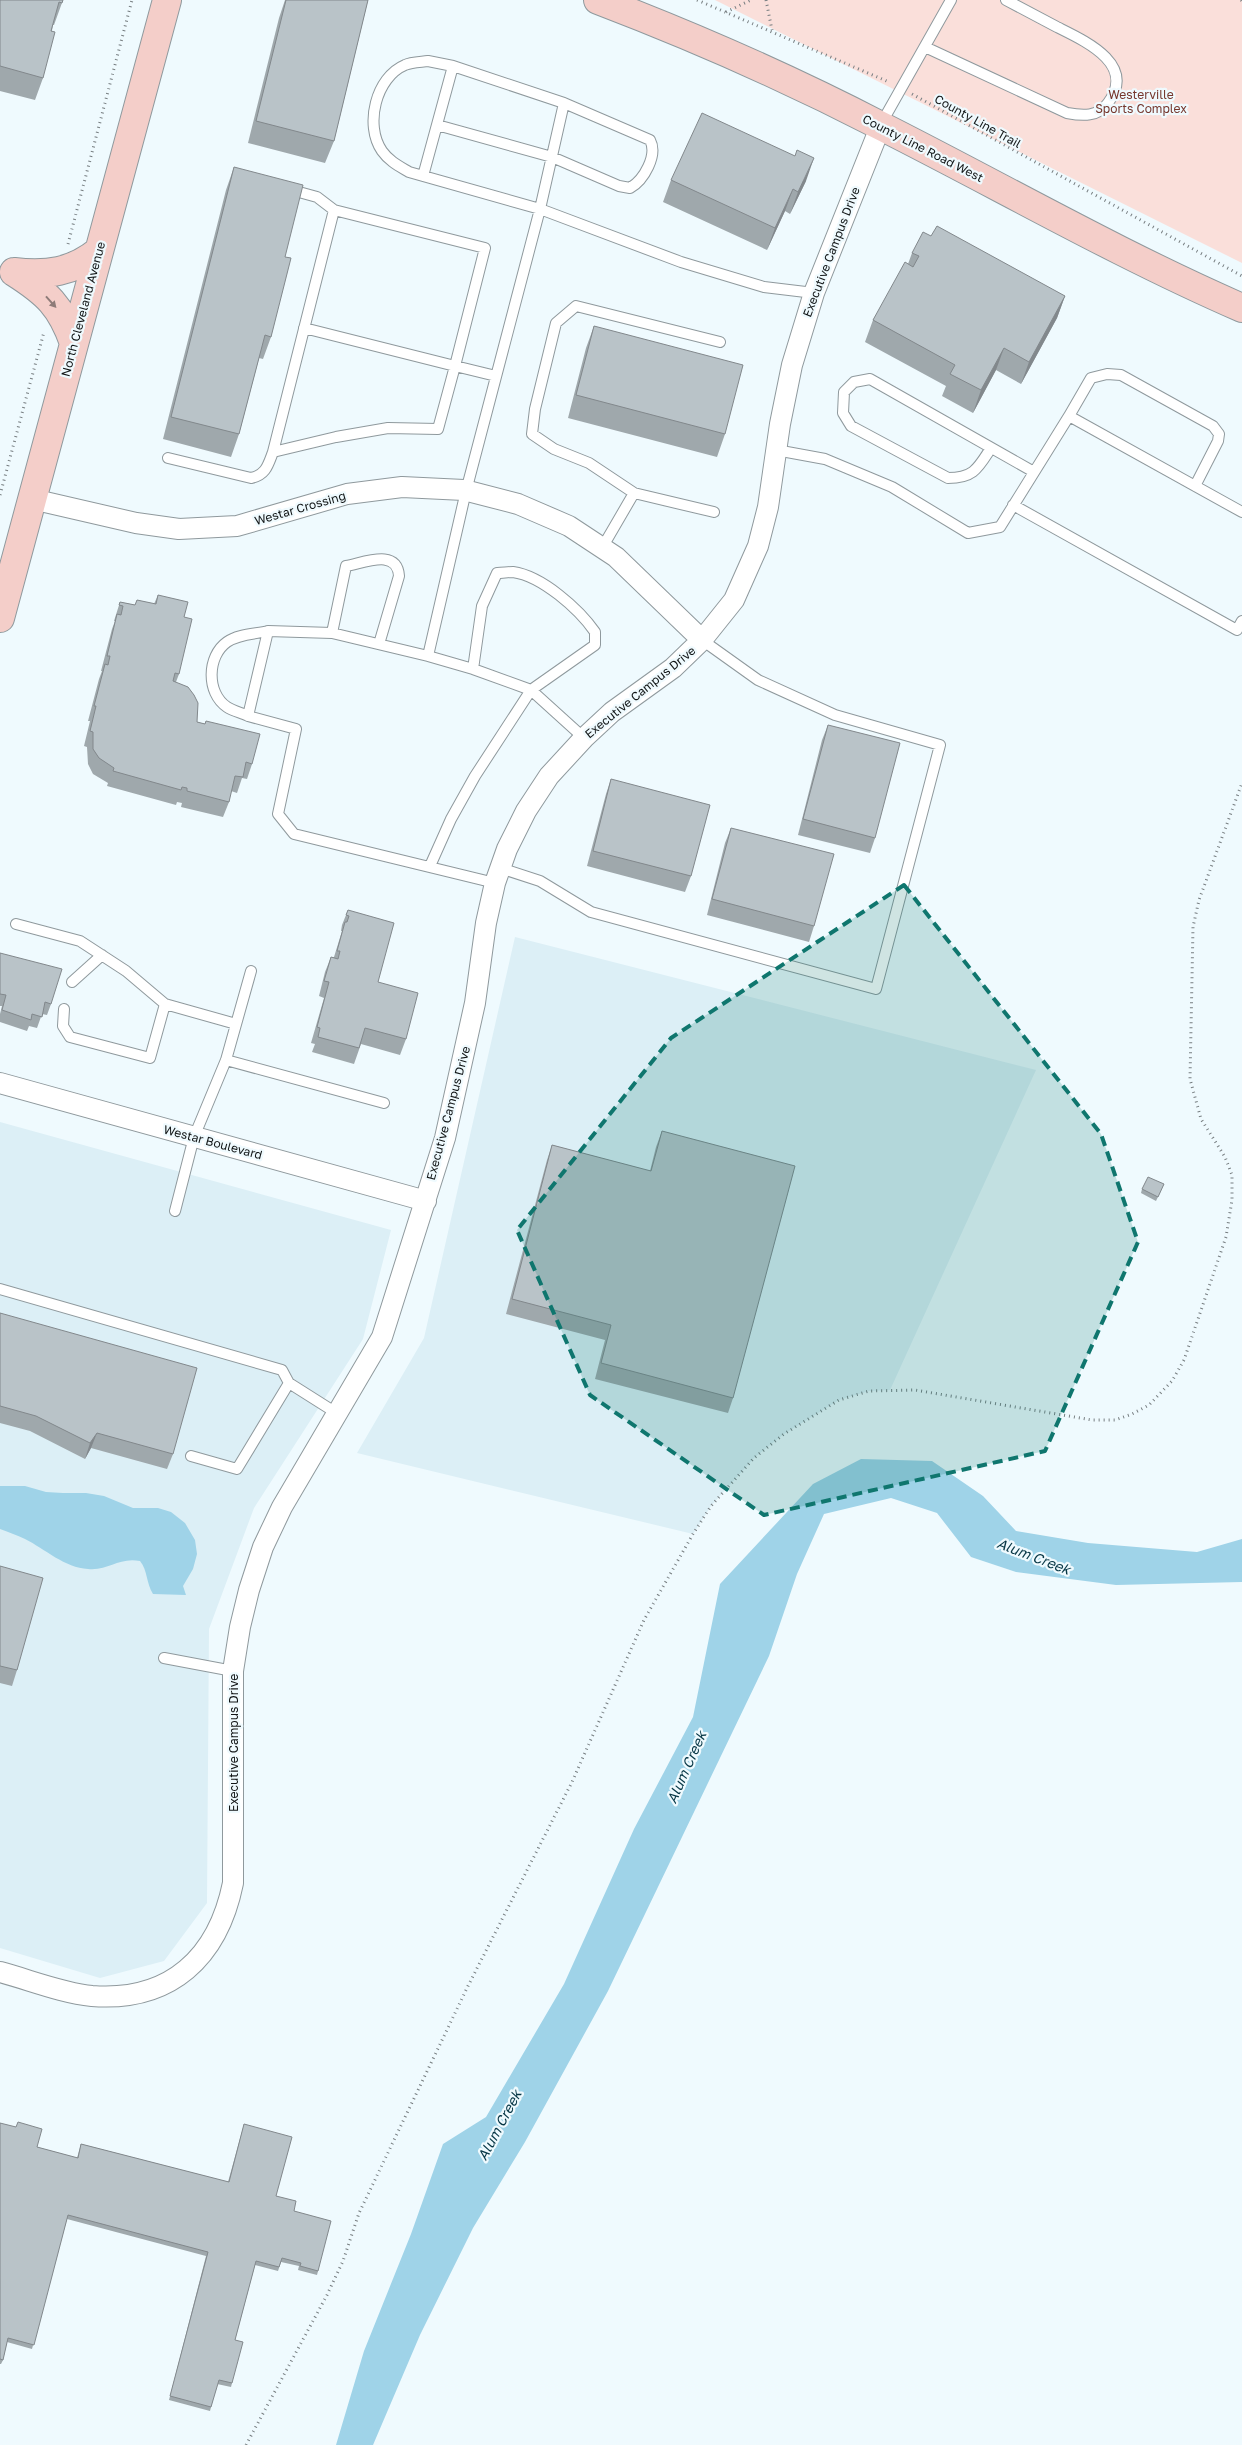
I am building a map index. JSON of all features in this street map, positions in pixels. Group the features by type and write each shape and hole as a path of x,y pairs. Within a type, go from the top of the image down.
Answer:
{"main road":[{"name":"North Cleveland Avenue","path":"0,618 167,0"},
{"name":"County Line Road West","path":"598,0 723,52 881,125 1091,236 1242,308"},
{"path":"7,270 38,275 61,271 88,260 99,251"},
{"path":"7,270 52,301 66,321 74,343"}],"street":[{"name":"Executive Campus Drive","path":"0,1972 90,1996 138,1993 161,1985 189,1969 217,1934 228,1909 233,1883 233,1671 240,1627 249,1590 263,1547 282,1507 382,1337 445,1138 473,1012 486,923 498,876 526,812 549,776 584,738 612,712 673,668 702,640 734,600 758,546 768,507 776,450 792,365 814,293 881,125"},
{"name":"Westar Crossing","path":"32,499 136,523 179,529 237,526 347,494 402,487 466,491 518,504 570,526 616,557 702,640"},
{"name":"Westar Boulevard","path":"0,1083 426,1201"}],"lane":[{"path":"881,125 951,0"},
{"path":"925,47 1067,113 1085,117 1104,109 1112,99 1117,81 1114,67 1097,48 1006,0"},
{"path":"437,125 552,157 619,186 630,188 639,183 653,153 653,146 650,140 564,103 453,66 428,61 405,65 390,75 380,91 375,108 375,130 381,150 393,163 422,176 540,209 682,262 764,287 814,293"},
{"path":"422,176 453,66"},
{"path":"428,656 466,491 540,209 564,103"},
{"path":"273,452 336,436 388,428 438,429 486,248 334,210 316,197 281,188"},
{"path":"168,458 251,478 260,476 266,469 273,452 334,210"},
{"path":"714,512 634,493 589,462 554,449 532,434 535,410 556,323 576,306 720,342"},
{"path":"304,328 496,376"},
{"path":"776,450 825,459 892,487 968,533 1000,527 1091,378 1107,374 1120,375 1213,426 1219,434 1218,441 1195,486"},
{"path":"991,448 977,470 962,478 948,478 851,426 843,413 844,392 854,382 870,379 1034,472"},
{"path":"1069,416 1242,512"},
{"path":"602,548 634,493"},
{"path":"1013,505 1237,630 1242,621"},
{"path":"332,633 346,566 384,559 392,560 398,567 399,576 379,644"},
{"path":"430,866 451,819 475,776 531,690 595,645 595,632 588,622 564,599 537,581 513,572 497,573 482,606 473,669"},
{"path":"584,738 531,690 473,669 428,656 332,633 268,631 242,636 226,643 212,666 212,681 216,694 226,706 248,716 296,729 278,814 294,834 430,866 540,881 591,912 876,989 940,745 835,715 758,680 702,640"},
{"path":"248,716 268,631"},
{"path":"16,924 80,941 126,971 165,1004 236,1024"},
{"path":"72,982 102,955"},
{"path":"175,1211 194,1137 226,1060 251,971"},
{"path":"64,1009 63,1026 70,1036 150,1058 165,1004"},
{"path":"226,1060 384,1103"},
{"path":"0,1290 282,1370 289,1383 338,1414"},
{"path":"191,1456 237,1469 289,1383"},
{"path":"164,1658 233,1671"}],"path":[{"name":"County Line Trail","path":"696,0 772,30 902,88 1242,276"},
{"path":"726,12 751,0"},
{"path":"766,0 772,30"},
{"path":"246,2445 343,2262 359,2213 468,1986 572,1782 644,1620 693,1534 712,1506 748,1465 784,1434 839,1400 869,1391 915,1390 1092,1420 1115,1420 1149,1405 1172,1381 1184,1360 1226,1236 1232,1200 1232,1175 1225,1157 1201,1119 1190,1079 1190,1006 1195,918 1199,900 1242,783"}],"highlighted area":[{"path":"904,885 1101,1134 1138,1242 1045,1451 764,1515 590,1395 517,1230 671,1038"}],"shaded area":[{"path":"515,937 1036,1070 890,1390 869,1391 839,1400 784,1434 754,1458 711,1506 693,1534 357,1453 424,1338"},
{"path":"0,1122 391,1230 363,1339 254,1508 209,1629 207,1903 164,1961 100,1978 0,1948"}],"green space":[{"name":"Westerville Sports Complex","path":"715,0 1242,0 1242,263"}],"water":[{"name":"Alum Creek","path":"861,1459 932,1461 983,1496 1016,1531 1088,1543 1197,1552 1242,1539 1242,1582 1116,1585 1016,1572 971,1557 937,1513 891,1498 824,1514 797,1574 769,1656 608,1991 525,2142 473,2228 420,2335 373,2445 336,2445 364,2351 411,2234 443,2144 486,2117 564,1984 634,1829 693,1717 720,1584 813,1484"},
{"path":"0,1486 25,1486 46,1492 86,1493 104,1496 133,1508 158,1508 171,1512 185,1523 195,1540 197,1554 193,1569 183,1586 186,1595 153,1594 140,1561 119,1562 95,1569 80,1568 63,1562 25,1539 0,1529"}],"building":[{"path":"0,0 63,0 62,3 59,2 51,31 55,32 43,78 0,66"},
{"path":"286,0 368,0 334,141 256,121"},
{"path":"702,113 795,156 797,150 814,158 798,192 793,189 775,228 671,180"},
{"path":"234,167 303,185 285,257 291,258 271,337 265,335 239,434 171,417"},
{"path":"937,226 1065,296 1029,362 1004,348 981,390 950,374 955,365 873,320 905,262 913,267 919,256 912,253 923,232 931,236"},
{"path":"594,326 743,365 725,434 576,395"},
{"path":"158,595 188,602 184,617 192,619 179,674 175,673 173,681 188,687 194,695 198,703 197,722 205,724 206,721 260,734 252,764 246,762 243,777 235,776 229,802 187,791 187,788 182,787 181,790 113,771 114,768 99,758 93,749 93,732 90,731 96,706 94,706 105,664 108,665 110,656 107,656 117,614 121,615 123,606 119,605 120,602 135,605 137,600 156,604"},
{"path":"828,725 900,743 875,838 803,819"},
{"path":"611,779 710,805 691,876 593,851"},
{"path":"731,828 834,854 814,926 712,899"},
{"path":"348,910 394,923 378,982 418,993 406,1039 365,1028 359,1048 318,1037 320,1028 317,1027 329,982 324,981 331,957 338,959 340,951 337,951 345,922 347,922 349,916 346,915"},
{"path":"0,953 62,969 51,1004 45,1002 42,1017 32,1014 31,1020 2,1010 6,995 0,994"},
{"path":"662,1131 795,1166 733,1398 601,1363 611,1325 512,1299 552,1145 651,1171"},
{"path":"1148,1177 1164,1184 1158,1197 1142,1189"},
{"path":"0,1313 197,1368 173,1454 97,1433 90,1443 36,1416 0,1406"},
{"path":"0,1566 43,1578 17,1670 0,1666"},
{"path":"18,2122 42,2129 37,2147 78,2158 81,2144 229,2182 244,2124 292,2137 276,2196 296,2201 294,2211 331,2221 318,2271 300,2266 301,2263 282,2258 279,2267 256,2261 235,2340 243,2342 232,2383 219,2380 211,2407 170,2396 208,2252 68,2215 34,2345 8,2338 3,2360 0,2359 0,2123 16,2127"}]}
